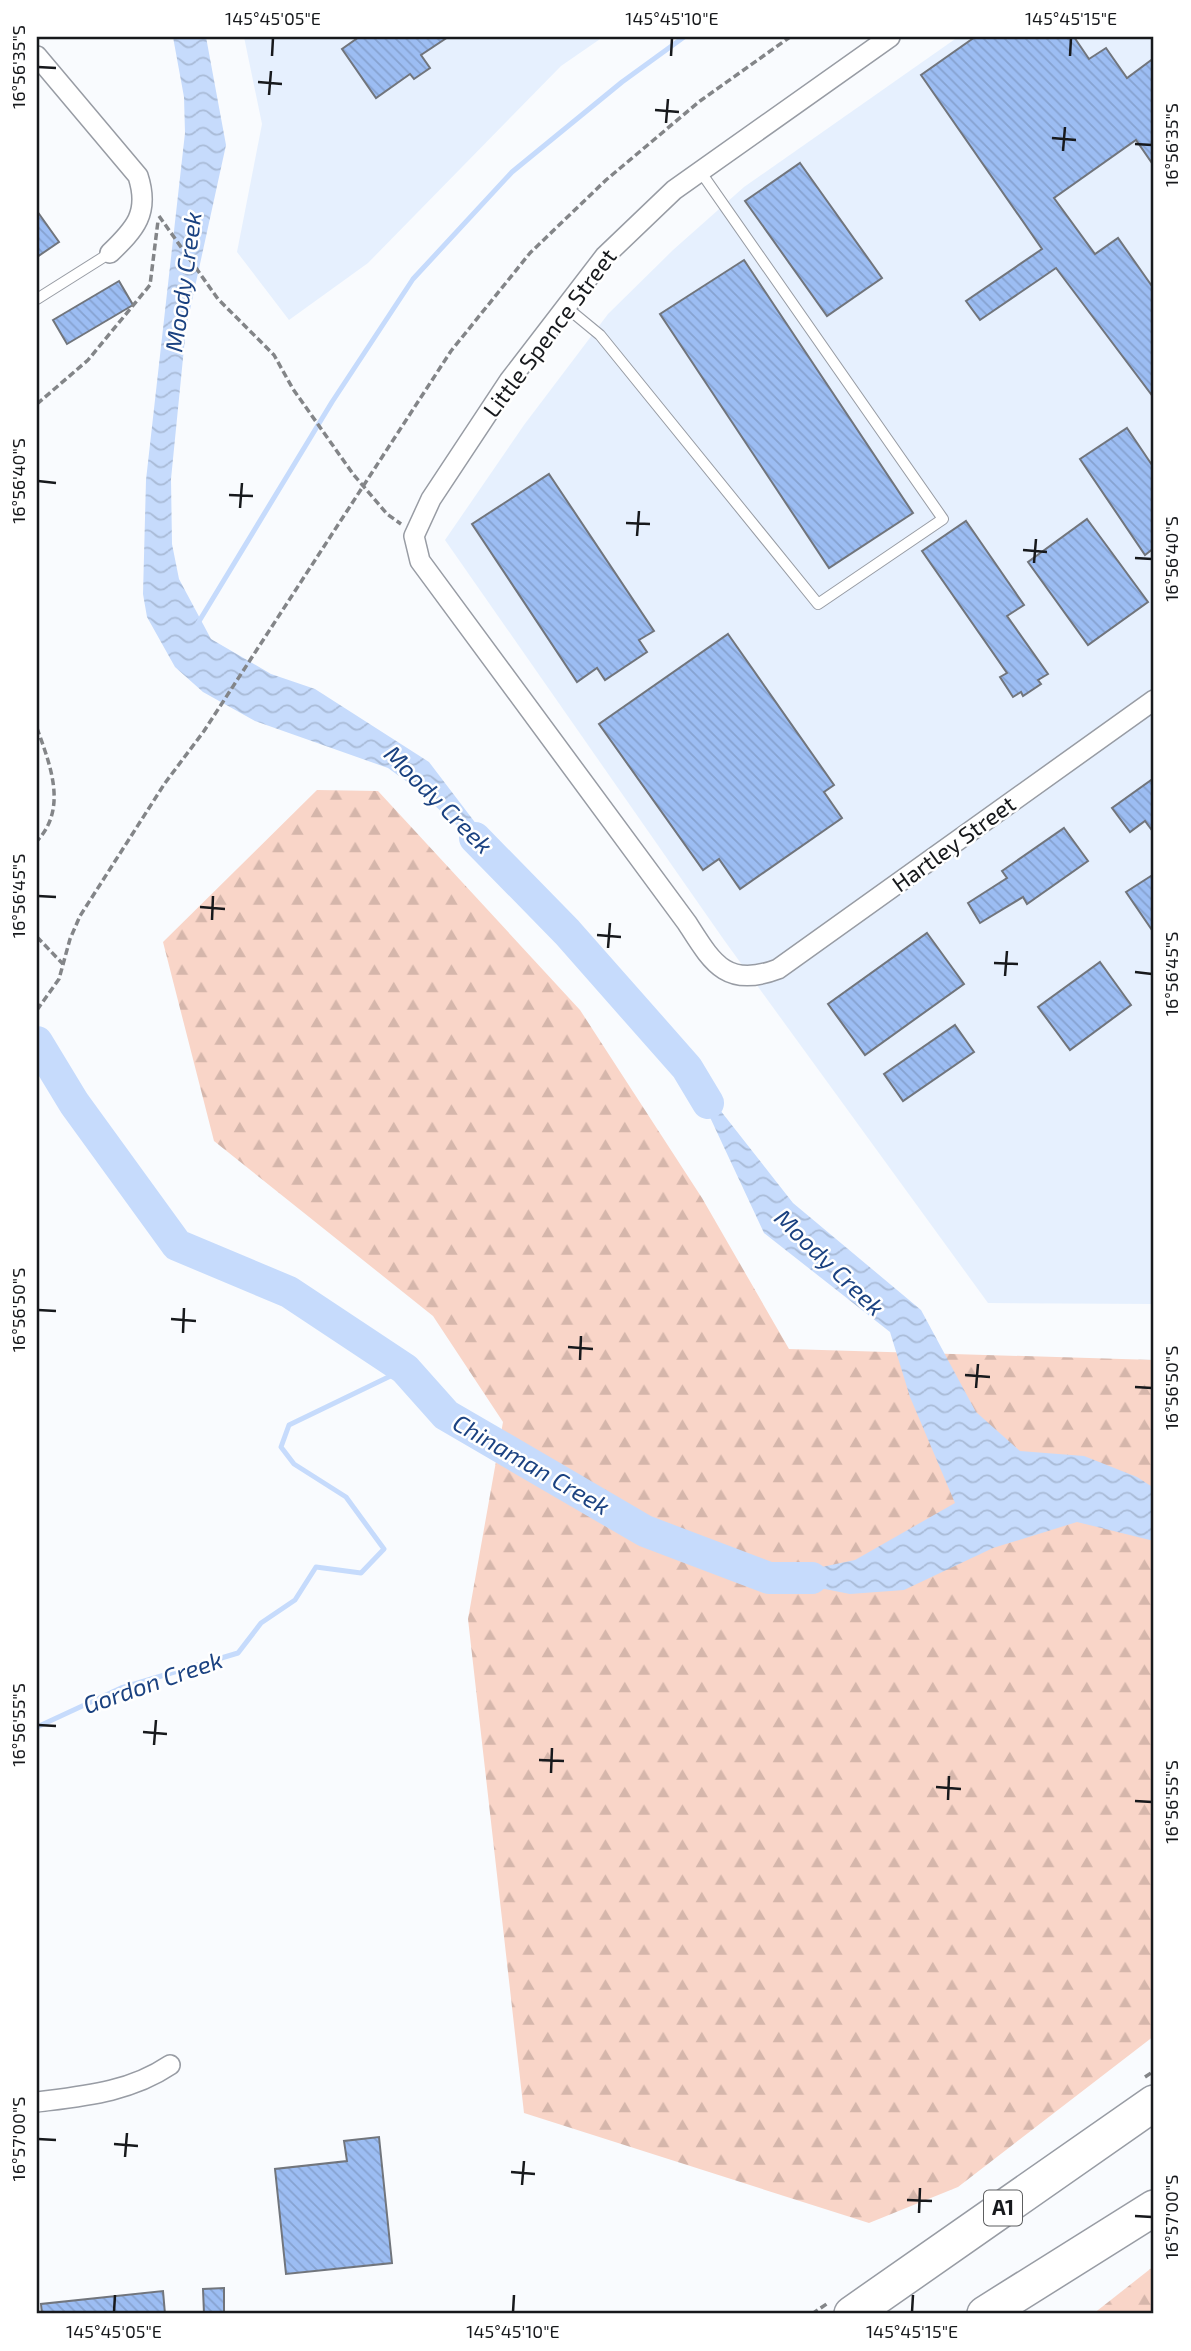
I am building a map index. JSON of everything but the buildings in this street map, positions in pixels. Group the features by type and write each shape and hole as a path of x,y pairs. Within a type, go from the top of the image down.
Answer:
{"highway":[{"name":"A1","path":"852,2314 1154,2103"},
{"path":"985,2314 1154,2208"}],"street":[{"name":"Little Spence Street","path":"416,532 430,499 509,381 606,256 674,190 890,37"},
{"path":"39,63 138,176 142,197 140,218 134,230 110,253"},
{"name":"Hartley Street","path":"416,532 420,561 687,923 713,964 732,973 749,975 778,969 1154,700"},
{"path":"37,2102 110,2092 154,2076 170,2065"}],"lane":[{"path":"566,307 600,335 818,604 943,519 700,171"},
{"path":"37,299 110,253"}],"path":[{"path":"37,1010 59,979 80,916 165,783 204,731 451,351 530,253 638,153 700,101 790,37"},
{"path":"37,404 88,360 150,285 158,215 218,299 274,355 310,415 364,487 393,520 416,532"},
{"path":"37,728 52,771 54,788 50,820 37,841"},
{"path":"37,937 64,964"}],"shaded area":[{"path":"244,37 603,37 561,66 368,263 289,320 237,252 262,124"},
{"path":"958,37 1154,37 1154,1304 988,1303 724,940 445,540 524,425 608,314 673,250 744,187"}],"green space":[{"path":"317,790 378,791 580,1010 702,1198 789,1349 1154,1360 1154,2036 958,2187 869,2223 524,2113 468,1619 503,1422 433,1316 214,1141 163,942"},
{"path":"1154,2266 1154,2314 1093,2314"}],"water":[{"path":"173,37 206,37 226,145 186,328 171,479 172,544 179,579 211,639 271,674 315,689 429,762 496,850 503,867 413,786 388,768 255,721 203,692 175,667 147,617 143,594 146,480 185,133 184,97"},
{"path":"687,1068 793,1203 921,1310 976,1412 1020,1451 1084,1456 1137,1477 1154,1488 1154,1541 1077,1522 993,1548 904,1590 850,1594 769,1578 855,1560 955,1503 910,1397 890,1332 764,1233"}],"waterway":[{"path":"198,623 332,402 413,279 512,172 622,82 684,37"},
{"name":"Moody Creek","path":"475,838 567,932 687,1068 708,1103"},
{"name":"Chinaman Creek","path":"37,1042 74,1103 177,1245 289,1292 405,1369 446,1415 645,1531 769,1578 812,1578"},
{"name":"Gordon Creek","path":"37,1727 121,1688 238,1653 261,1623 295,1600 316,1567 361,1573 384,1549 346,1497 294,1464 281,1447 289,1425 405,1369"}]}
